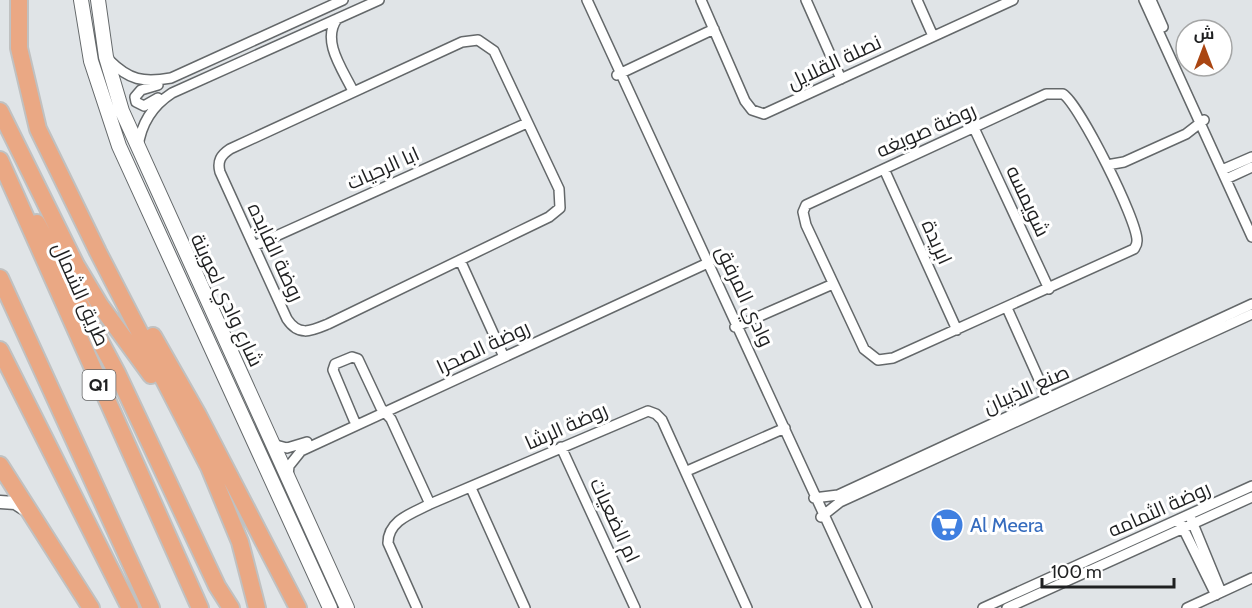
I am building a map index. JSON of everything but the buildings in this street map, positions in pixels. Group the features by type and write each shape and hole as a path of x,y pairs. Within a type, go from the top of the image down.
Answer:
{"highway":[{"path":"19,0 19,48 38,129 89,229 129,292 198,415 298,608"},
{"path":"0,111 76,265 100,305 141,360 209,467"},
{"name":"طريق الشمال","path":"0,160 200,608"},
{"path":"10,183 40,228 106,353 217,586 231,608"},
{"path":"89,229 98,252 209,467 240,542 257,608"},
{"name":"Q1","path":"0,278 151,608"},
{"path":"0,350 130,608"},
{"path":"0,465 91,608"}],"main road":[{"name":"شارع وادي لعوينة","path":"81,0 91,61 119,146 330,608"},
{"name":"شارع وادي لعوينة","path":"98,0 106,57 122,111 347,608"}],"street":[{"path":"343,0 137,92 136,102 144,106 162,95 379,0"},
{"name":"وادي المرفق","path":"581,0 620,74"},
{"name":"وادي المرفق","path":"587,0 815,499 861,608"},
{"name":"نصلة القلايل","path":"701,0 745,101 757,113 770,113 1013,0"},
{"path":"806,0 841,79"},
{"path":"917,0 933,36"},
{"path":"1144,0 1203,121"},
{"path":"1151,0 1252,237"},
{"path":"338,19 331,32 332,45 353,91"},
{"path":"620,74 714,30"},
{"path":"307,33 318,35 332,45"},
{"name":"روضة الفايده","path":"478,40 494,51 527,123 559,189 560,208 549,217 328,324 301,332 287,319 220,172 219,161 230,149 462,42 478,40"},
{"path":"106,57 123,74 135,80 148,82 171,78"},
{"path":"138,149 144,124 152,110 164,98 179,89"},
{"name":"روضة صويغه","path":"1063,93 1075,106 1109,169 1136,234 1137,242 1134,249 1049,289 893,358 878,360 864,350 806,225 804,208 809,202 974,128 1046,94 1063,93"},
{"path":"1109,169 1186,134 1203,121"},
{"name":"ابا الرحيات","path":"254,246 527,123"},
{"name":"شويمسه","path":"974,128 1049,289"},
{"path":"1186,134 1207,130"},
{"path":"1226,173 1252,157"},
{"path":"1226,173 1252,167"},
{"name":"ابريدة","path":"884,169 957,330"},
{"path":"1226,173 1252,223"},
{"path":"460,260 503,355"},
{"name":"روضة الصحرا","path":"288,479 289,466 301,451 384,410 706,261"},
{"path":"736,327 833,284"},
{"name":"صنع الذيبان","path":"822,516 840,502 1252,304"},
{"path":"1007,308 1049,402"},
{"name":"صنع الذيبان","path":"815,499 838,495 1252,314"},
{"path":"354,420 333,370 335,364 352,357 358,359 430,504"},
{"name":"روضة الصحرا","path":"272,444 287,448 298,446 354,420 384,410"},
{"name":"روضة الرشا","path":"417,608 390,550 388,538 397,522 430,504 648,411 656,414 662,420 747,608"},
{"path":"687,471 783,429"},
{"name":"ام الضعيات","path":"561,447 635,608"},
{"name":"روضة الثمامه","path":"1007,608 1181,524 1252,486"},
{"path":"471,488 525,608"},
{"name":"روضة الثمامه","path":"1191,519 1252,497"},
{"path":"0,502 19,505 36,519"},
{"name":"وادي المرفق","path":"822,516 867,608"},
{"path":"1191,519 1219,593"},
{"path":"1181,524 1219,593"},
{"name":"روضة الثمامه","path":"983,608 1181,524"},
{"path":"1187,608 1252,578"}],"place":[{"name":"Al Meera","path":"947,525"}]}
